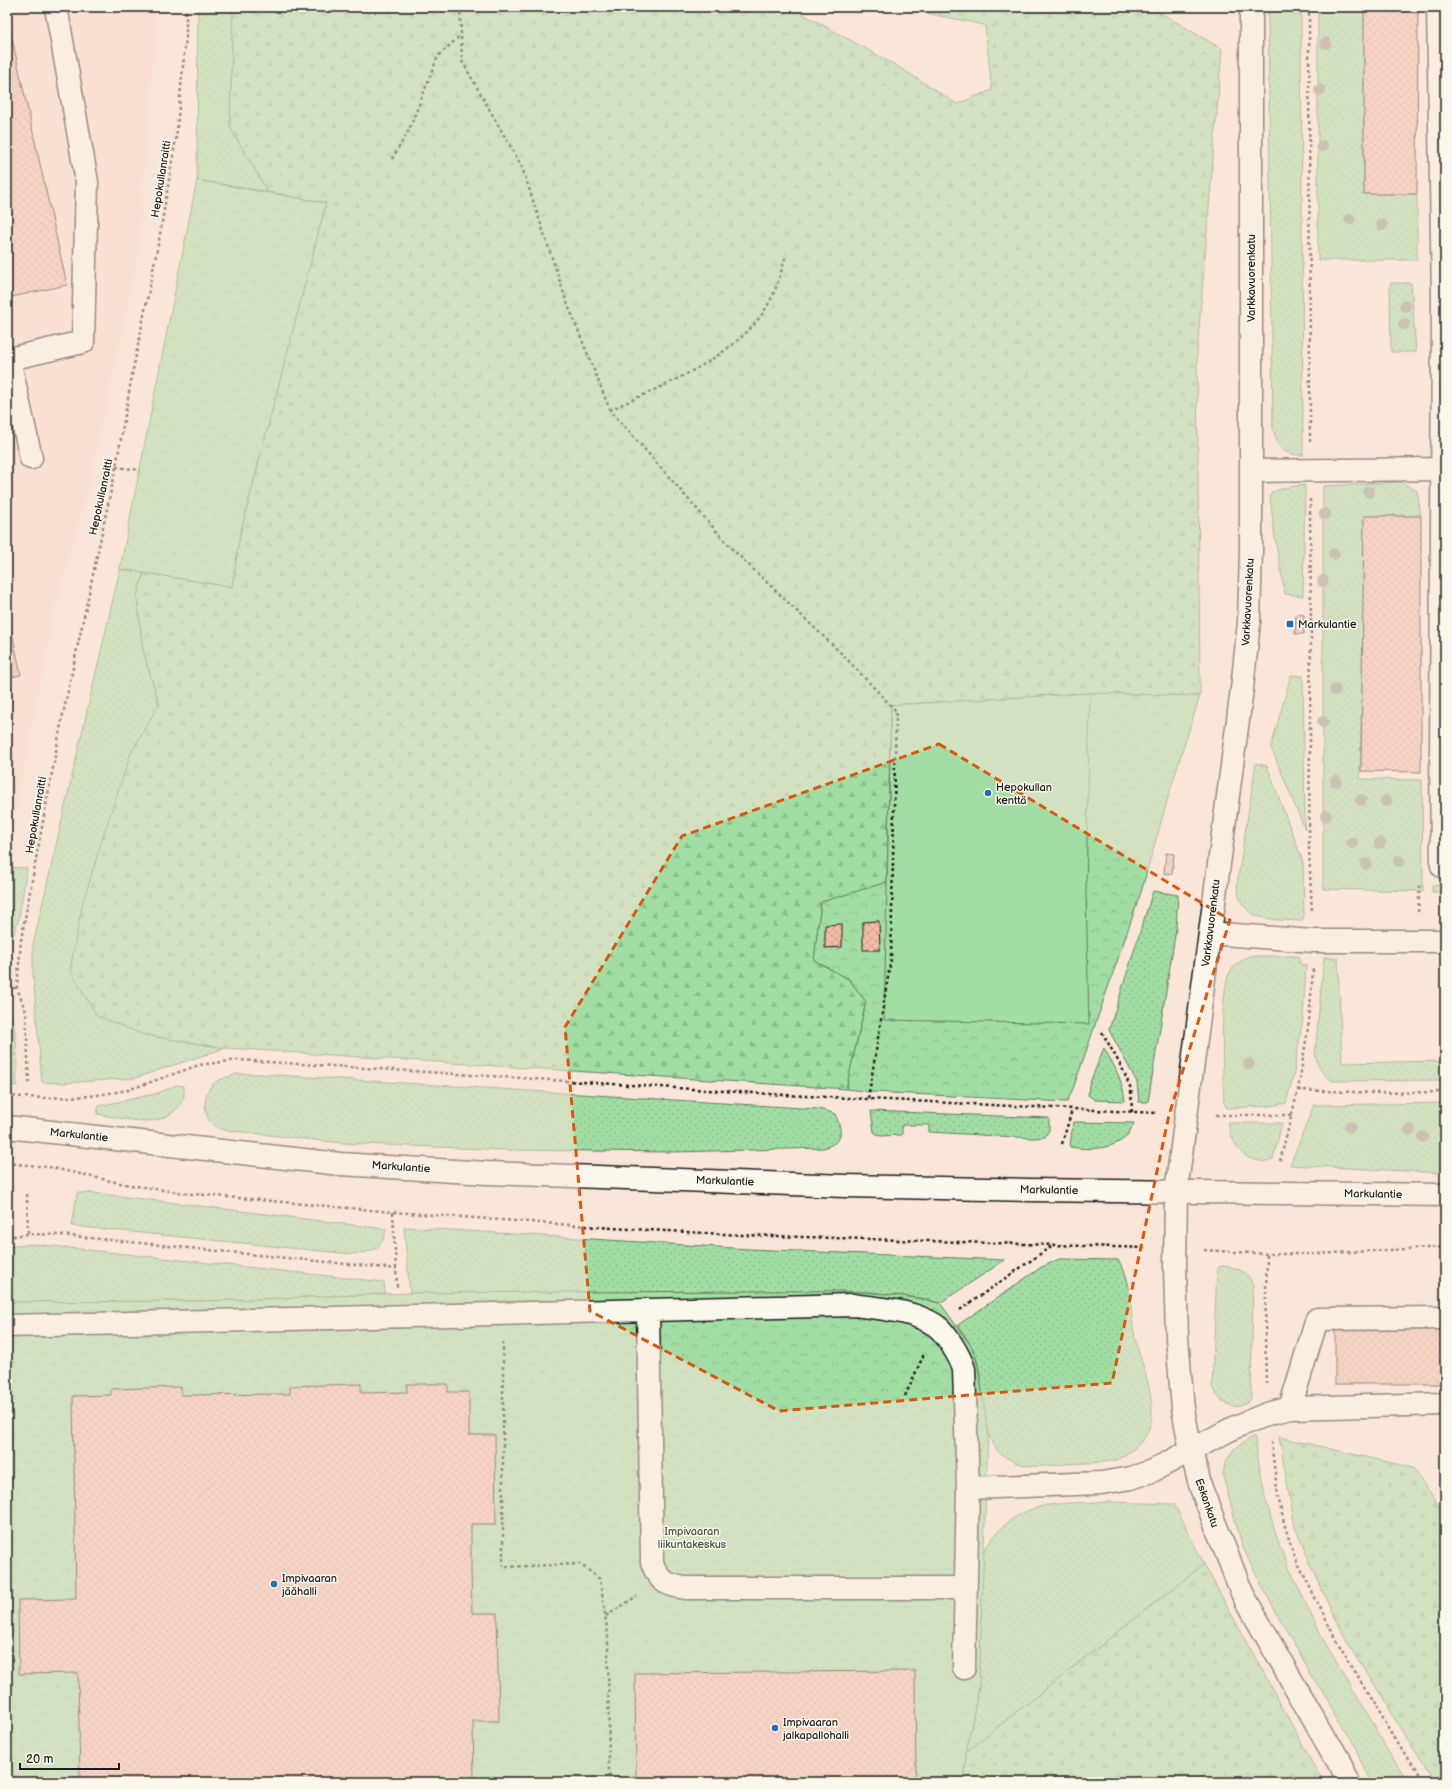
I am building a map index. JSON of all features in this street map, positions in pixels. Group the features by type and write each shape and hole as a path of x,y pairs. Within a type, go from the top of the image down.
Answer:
{"street":[{"path":"31,458 8,359 83,342 86,182 56,7"},
{"name":"Varkkavuorenkatu","path":"1176,1192 1241,696 1249,622 1251,550 1251,7"},
{"path":"1440,12 1444,300 1444,588 1441,769 1442,866 1445,866"},
{"path":"1251,471 1444,469"},
{"path":"1210,933 1313,941 1445,941"},
{"name":"Markulantie","path":"7,1127 340,1164 488,1173 846,1186 1445,1195"},
{"name":"Eskonkatu","path":"1176,1192 1174,1266 1177,1338 1183,1409 1191,1451 1211,1516 1242,1593 1349,1782"},
{"path":"7,1326 854,1305 918,1317 937,1326 959,1355 964,1369 968,1488 964,1668"},
{"path":"648,1310 652,1562 655,1572 661,1580 672,1586 685,1588 965,1588"},
{"path":"1290,1408 1317,1319 1445,1318"},
{"path":"968,1488 1101,1483 1131,1478 1152,1471 1234,1428 1267,1414 1290,1408 1445,1404"}],"path":[{"name":"Hepokullanraitti","path":"16,988 21,940 62,719 116,467 132,375 159,240 176,138 186,36 186,7"},
{"path":"460,7 462,61 522,167 566,300 610,410 734,551 843,655 896,711 892,959 868,1099"},
{"path":"1280,1161 1298,1090 1309,1022 1314,964 1309,849 1311,632 1308,7"},
{"path":"392,159 409,130 438,56 461,34"},
{"path":"610,410 671,382 721,355 759,319 772,299 786,256"},
{"path":"116,467 140,470"},
{"path":"7,988 16,988 26,1012 29,1083"},
{"path":"7,1096 44,1098 91,1096 128,1090 199,1066 238,1060 786,1095 1132,1113 1131,1089 1122,1068 1102,1032"},
{"path":"1298,1090 1380,1094 1445,1092"},
{"path":"1062,1144 1072,1110"},
{"path":"1226,1115 1291,1115"},
{"path":"7,1162 49,1167 124,1184 183,1193 393,1212 612,1228 726,1234 1110,1246"},
{"path":"27,1194 28,1234"},
{"path":"7,1237 28,1234 61,1235 396,1269 393,1212"},
{"path":"905,1396 937,1326 1053,1245"},
{"path":"1237,1251 1267,1254 1327,1253 1445,1247"},
{"path":"1267,1254 1265,1333 1267,1414 1278,1496 1284,1523 1294,1554 1335,1638 1421,1782"},
{"path":"503,1340 503,1567 580,1564 600,1579 608,1635 609,1782"},
{"path":"606,1616 661,1580"}],"highlighted area":[{"path":"939,744 1230,920 1169,1115 1112,1383 779,1411 590,1311 565,1027 682,836"}],"shaded area":[{"path":"7,7 157,7 137,260 87,494 54,611 7,855"}],"green space":[{"path":"198,7 233,7 230,127 268,192 197,180"},
{"path":"233,7 790,7 897,66 957,104 992,90 985,25 896,7 1150,7 1222,49 1197,352 1200,696 1090,693 891,705 887,882 821,903 814,960 850,980 866,1002 846,1089 225,1048 145,1035 97,1016 70,970 82,906 106,827 131,753 159,704 143,650 137,596 144,573 232,587 240,534 326,203 268,192 230,127"},
{"path":"1268,7 1301,7 1303,455 1296,455 1282,449 1273,428"},
{"path":"1318,7 1364,7 1364,194 1417,194 1417,260 1318,260"},
{"path":"197,180 326,203 240,534 232,587 120,569"},
{"path":"1390,283 1411,283 1416,352 1391,352"},
{"path":"1401,482 1417,491 1421,516 1365,516 1360,779 1422,780 1423,891 1323,889 1323,486"},
{"path":"1305,485 1303,596 1285,594 1275,538 1270,497 1272,492 1288,487"},
{"path":"120,569 144,573 137,596 143,650 159,704 131,753 145,1035 225,1048 135,1078 64,1083 42,1082 33,975 33,945"},
{"path":"1291,675 1303,676 1305,830 1271,747"},
{"path":"1090,693 1200,696 1171,787 1141,892 1074,1086 1067,1102 872,1092 846,1089 866,1002 850,980 814,960 821,902 887,882 891,705"},
{"name":"Hepokullan kenttä","path":"1090,693 1086,890 1089,1024 884,1020 891,705"},
{"path":"1256,763 1267,766 1303,862 1304,917 1301,921 1269,919 1251,913 1244,906 1239,897 1237,885"},
{"path":"7,867 27,868 19,918 7,954"},
{"path":"1432,885 1445,885 1445,892 1432,892"},
{"path":"1153,891 1178,895 1176,929 1148,1102 1139,1102 1137,1082 1109,1030"},
{"path":"1249,956 1298,956 1300,964 1306,965 1303,1018 1294,1073 1286,1103 1269,1106 1227,1108 1224,1103 1223,1074 1222,1035 1224,997 1230,972 1236,965"},
{"path":"1324,957 1338,958 1342,1063 1445,1061 1445,1080 1333,1081 1323,1073 1319,1067 1315,1054"},
{"path":"7,1012 14,1026 16,1036 17,1086 7,1085"},
{"path":"1104,1048 1115,1067 1125,1101 1095,1100 1088,1095 1089,1085"},
{"path":"237,1074 261,1074 817,1109 835,1114 839,1126 840,1136 835,1143 823,1148 674,1152 507,1150 342,1143 224,1130 213,1125 207,1116 205,1106 208,1090 216,1082 223,1078"},
{"path":"178,1085 183,1086 184,1089 184,1097 182,1102 171,1114 162,1118 152,1121 141,1121 97,1114 99,1106 155,1094"},
{"path":"1445,1103 1445,1173 1290,1165 1314,1105"},
{"path":"871,1111 1049,1118 1049,1130 1045,1137 1033,1138 929,1132 929,1125 902,1125 902,1135 880,1136 874,1132"},
{"path":"1073,1122 1134,1123 1127,1136 1120,1141 1106,1147 1084,1149 1070,1147"},
{"path":"1228,1123 1282,1123 1273,1159 1266,1162 1253,1160 1242,1153 1234,1142"},
{"path":"77,1193 94,1193 386,1229 382,1242 379,1246 364,1253 351,1254 72,1226"},
{"path":"404,1227 749,1249 1005,1260 940,1303 920,1298 870,1292 410,1293"},
{"path":"33,1244 384,1282 385,1294 208,1301 7,1302 7,1247"},
{"path":"1059,1259 1118,1260 1127,1278 1129,1287 1134,1333 1150,1392 1152,1407 1151,1421 1146,1435 1136,1447 1116,1460 1106,1462 1029,1466 1013,1461 997,1450 992,1443 988,1434 977,1360 970,1344 958,1325 1040,1268"},
{"path":"1222,1266 1232,1267 1245,1273 1253,1285 1251,1399 1246,1404 1240,1406 1229,1405 1224,1402 1215,1393 1212,1387 1217,1268"},
{"name":"Impivaaran liikuntakeskus","path":"846,1291 893,1295 940,1303 972,1347 978,1365 988,1433 979,1687 966,1752 964,1782 7,1782 7,1302 208,1301 410,1293"},
{"path":"1254,1436 1265,1497 1280,1548 1321,1636 1407,1782 1373,1782 1272,1605 1243,1548 1223,1476 1225,1463 1234,1449"},
{"path":"1279,1437 1413,1468 1445,1515 1445,1782 1433,1782 1341,1630 1316,1577 1295,1527"},
{"path":"1111,1502 1174,1504 1204,1564 966,1752 979,1687 983,1553 995,1535 1009,1522 1023,1513 1038,1507 1054,1504"},
{"path":"1204,1564 1323,1782 964,1782 966,1752"}],"building":[{"path":"1364,7 1418,7 1417,194 1364,194"},
{"path":"7,16 67,285 7,298"},
{"path":"1364,516 1421,516 1421,772 1361,771"},
{"path":"7,609 21,675 7,678"},
{"path":"1296,614 1304,615 1304,634 1295,634"},
{"path":"1166,853 1174,854 1172,874 1164,873"},
{"path":"879,921 880,950 863,950 863,922"},
{"path":"842,924 842,947 825,948 825,925"},
{"path":"1335,1327 1445,1327 1445,1384 1335,1384"},
{"name":"Impivaaran jäähalli","path":"361,1384 361,1393 407,1392 407,1384 448,1384 448,1392 469,1392 469,1435 495,1435 496,1524 471,1524 471,1568 472,1613 497,1613 499,1721 473,1721 474,1782 80,1782 78,1673 19,1674 18,1600 76,1599 73,1396 111,1395 111,1389 181,1387 181,1395 290,1394 290,1386"},
{"name":"Impivaaran jalkapallohalli","path":"915,1671 916,1782 636,1782 635,1673"}],"place":[{"name":"Markulantie","path":"1290,624"},
{"name":"Hepokullan kenttä","path":"988,793"},
{"name":"Impivaaran jäähalli","path":"274,1584"},
{"name":"Impivaaran jalkapallohalli","path":"775,1728"}]}
